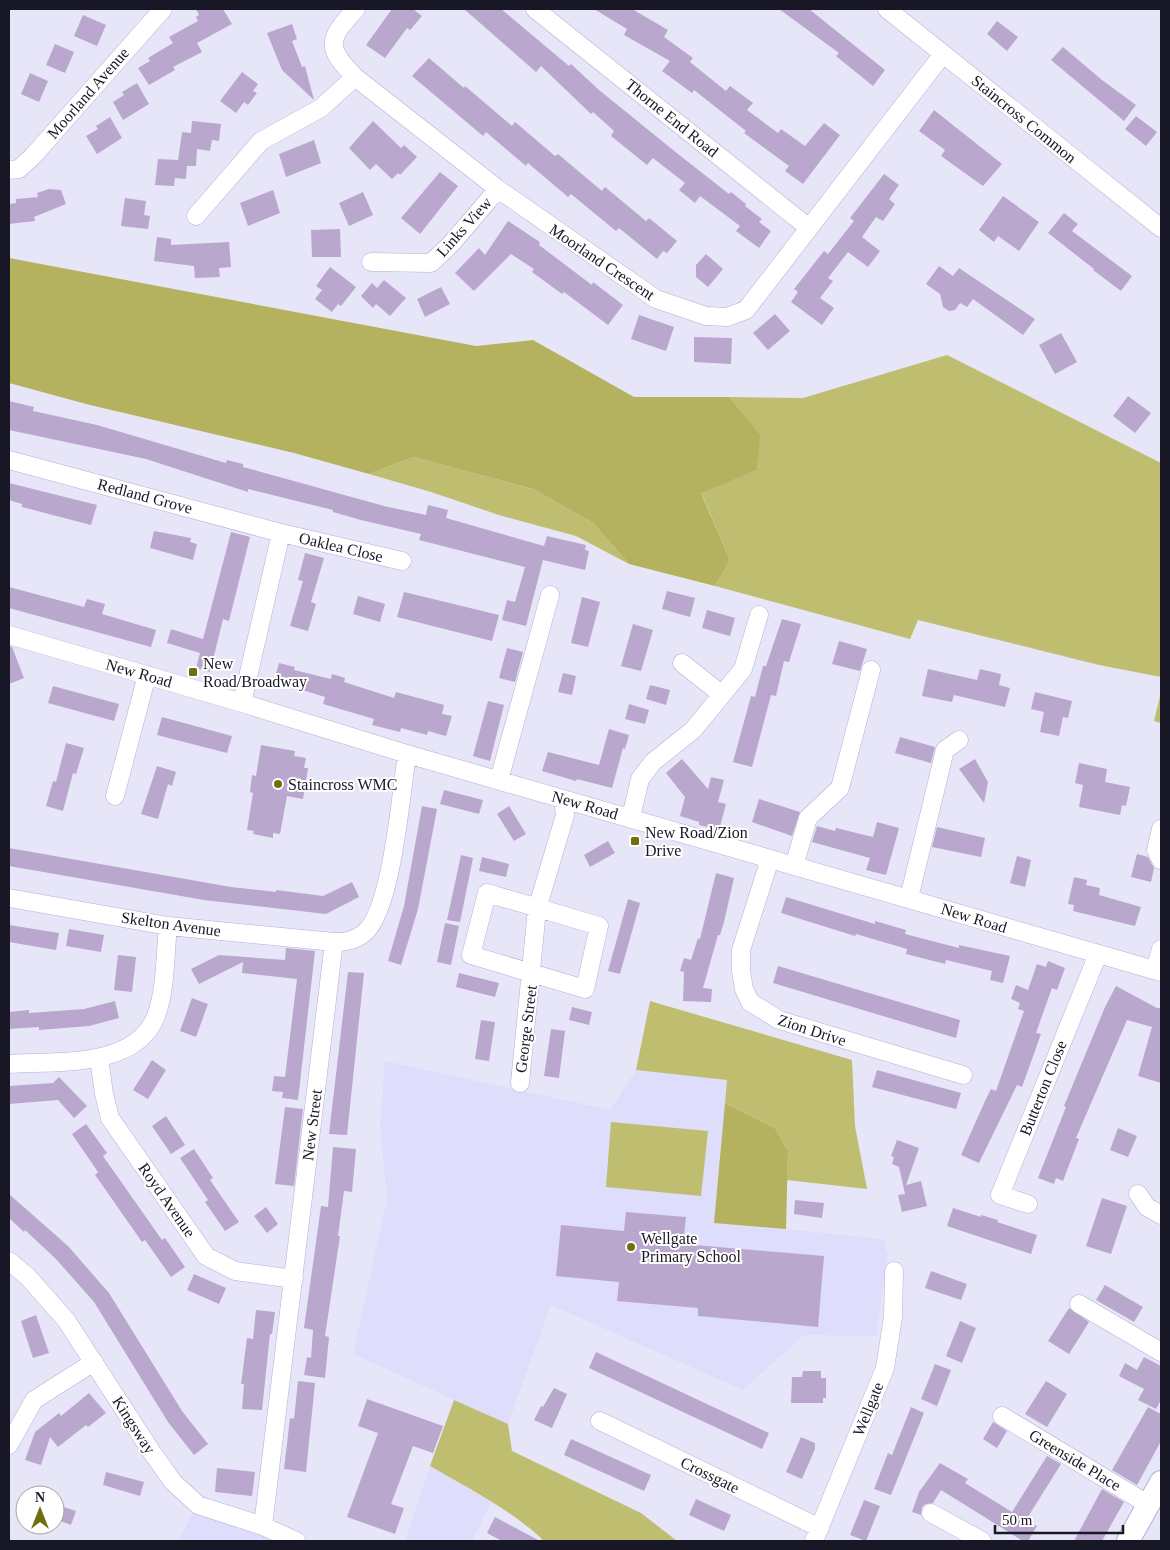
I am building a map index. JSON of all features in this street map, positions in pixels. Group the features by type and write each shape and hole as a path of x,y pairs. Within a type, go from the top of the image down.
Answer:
{"main road":[{"path":"1128,1541 1161,1482"}],"street":[{"name":"Moorland Avenue","path":"9,170 19,169 33,156 163,9"},
{"name":"Moorland Crescent","path":"356,9 339,27 334,42 336,58 355,77 498,190 656,300 706,316 727,317 746,310 943,54"},
{"name":"Thorne End Road","path":"536,9 809,228"},
{"name":"Staincross Common","path":"887,9 1161,228"},
{"path":"196,216 262,141 321,108 355,77"},
{"name":"Links View","path":"370,262 431,263 451,244 498,190"},
{"name":"Redland Grove","path":"9,460 281,533"},
{"path":"242,703 281,533"},
{"name":"Oaklea Close","path":"281,533 402,560"},
{"path":"499,780 550,595"},
{"path":"628,817 633,809 640,779 653,762 693,730 743,668 759,615"},
{"name":"New Road","path":"9,635 242,703 407,754 1158,971"},
{"path":"682,663 721,694"},
{"path":"794,866 808,818 840,788 871,670"},
{"path":"116,796 147,675"},
{"path":"908,898 945,750 959,740"},
{"path":"334,942 348,942 364,933 376,918 387,882 407,754"},
{"name":"George Street","path":"520,1083 537,909 564,815 563,799"},
{"path":"1161,829 1156,850 1161,860"},
{"name":"Zion Drive","path":"770,860 741,950 741,971 744,989 750,1002 779,1020 963,1075"},
{"name":"George Street","path":"487,893 599,926 585,989 532,975 471,955 487,893"},
{"name":"Skelton Avenue","path":"9,898 168,926 334,942"},
{"path":"9,1064 99,1058 124,1050 143,1036 155,1018 160,1002 168,926"},
{"name":"New Street","path":"263,1526 334,942"},
{"path":"1158,971 1161,949"},
{"name":"Butterton Close","path":"1028,1204 1000,1195 1098,954"},
{"name":"Royd Avenue","path":"99,1058 104,1094 110,1118 206,1256 235,1271 294,1279"},
{"path":"1138,1194 1147,1207 1161,1214"},
{"name":"Kingsway","path":"9,1261 28,1277 66,1320 173,1482 198,1505 263,1526 296,1541"},
{"name":"Wellgate","path":"817,1534 885,1368 893,1317 894,1271"},
{"path":"1079,1304 1161,1352"},
{"path":"9,1445 34,1400 94,1362"},
{"name":"Greenside Place","path":"1002,1416 1149,1505"},
{"name":"Crossgate","path":"600,1422 817,1534"},
{"path":"931,1513 982,1541"}],"shaded area":[{"path":"9,258 476,346 533,340 634,397 729,397 760,435 757,470 701,493 730,560 715,586 629,564 593,523 533,489 413,457 369,474 294,453 90,405 9,383"},
{"path":"947,355 1161,463 1161,677 1099,665 918,620 910,639 715,586 730,560 701,492 757,470 759,435 729,397 803,398"},
{"path":"413,457 533,489 593,523 629,564 576,536 499,515 369,474"},
{"path":"1161,692 1161,723 1154,721"},
{"path":"650,1001 852,1060 855,1126 867,1189 787,1180 788,1151 775,1128 725,1103 727,1080 636,1070"},
{"name":"Wellgate Primary School","path":"385,1061 610,1110 636,1070 728,1080 715,1222 883,1239 888,1255 876,1336 804,1335 743,1390 551,1305 508,1424 353,1354 387,1199 380,1126"},
{"path":"725,1103 775,1128 788,1151 786,1229 714,1223"},
{"path":"611,1122 708,1131 701,1196 606,1187"},
{"path":"454,1400 508,1424 512,1451 641,1513 677,1541 544,1541 518,1519 430,1466"},
{"path":"430,1466 491,1502 472,1541 405,1541"},
{"path":"194,1510 282,1541 179,1541"}],"building":[{"path":"196,9 223,9 232,24 197,43 202,52 173,67 175,70 149,85 138,68 150,61 148,58 173,43 169,37 198,21 196,17 199,15"},
{"path":"392,9 413,9 422,16 410,30 407,28 385,58 366,45"},
{"path":"464,9 501,9 569,66 571,64 599,90 678,154 729,194 731,192 746,204 745,206 762,219 759,222 771,231 759,248 736,231 740,226 700,196 695,203 679,190 685,183 653,158 647,165 611,136 614,131 593,112 591,114 541,66 536,72"},
{"path":"594,9 632,9 668,30 664,37 693,58 690,62 726,91 730,86 753,103 747,110 778,133 781,129 805,146 824,123 840,135 803,184 785,171 789,166 744,133 746,131 694,90 692,93 662,71 670,61 624,35 627,29"},
{"path":"779,9 809,9 885,70 873,86 836,56 839,53"},
{"path":"83,15 106,25 97,46 74,36"},
{"path":"997,21 1018,37 1007,51 987,34"},
{"path":"292,24 297,39 292,41 302,67 305,66 314,100 282,70 267,33"},
{"path":"55,44 74,52 65,73 46,65"},
{"path":"1063,47 1102,80 1136,105 1124,121 1051,60"},
{"path":"429,58 512,126 515,122 555,156 558,154 602,191 605,187 646,221 649,218 677,241 667,253 663,251 657,259 619,228 616,231 571,194 568,197 528,163 526,166 486,132 483,136 412,76"},
{"path":"242,72 258,84 253,91 257,93 248,105 244,102 236,113 220,101"},
{"path":"30,73 48,81 39,102 21,94"},
{"path":"137,83 149,104 123,120 113,102 124,95 122,92"},
{"path":"934,110 1002,164 983,186 941,156 945,150 919,131"},
{"path":"1136,116 1157,132 1146,146 1125,129"},
{"path":"110,117 122,138 97,154 86,136 98,129 96,126"},
{"path":"192,121 221,124 219,141 212,140 210,151 197,149 196,166 187,166 186,179 175,178 174,186 155,185 158,159 178,160 182,132 191,133"},
{"path":"373,121 401,148 404,145 417,157 400,175 398,173 392,179 376,164 370,170 349,148"},
{"path":"314,140 321,163 286,177 279,154"},
{"path":"440,172 458,186 420,234 401,218"},
{"path":"884,174 899,185 889,199 895,204 883,221 876,217 862,237 880,251 868,267 848,252 828,278 833,281 820,298 834,308 822,325 791,302 798,292 794,289 824,251 828,254 854,221 850,218"},
{"path":"49,189 61,190 66,204 34,217 35,221 9,224 9,204 16,203 16,199 38,197 37,193"},
{"path":"273,190 280,213 248,226 240,203"},
{"path":"363,192 373,215 349,226 339,203"},
{"path":"1003,196 1039,222 1019,251 998,236 994,242 979,230"},
{"path":"125,198 146,201 144,215 150,216 148,229 121,226"},
{"path":"1064,213 1078,224 1072,231 1132,276 1121,291 1048,233"},
{"path":"508,221 540,242 539,245 592,285 593,282 623,305 608,325 564,292 562,294 532,272 534,269 511,254 474,291 455,273 479,248 485,255"},
{"path":"340,229 341,257 312,257 311,230"},
{"path":"157,237 171,239 171,245 229,242 231,267 219,268 220,277 195,278 194,266 154,261"},
{"path":"706,254 723,269 708,287 696,277 696,265"},
{"path":"939,266 953,276 959,268 1035,319 1023,335 973,299 967,307 960,303 955,310 949,311 943,307 940,294 926,284"},
{"path":"330,267 356,287 341,306 338,304 332,312 315,299 322,290 316,286"},
{"path":"384,280 406,298 390,316 376,304 373,308 361,296 372,283 377,288"},
{"path":"441,287 450,304 425,317 417,299"},
{"path":"775,314 790,331 768,350 753,333"},
{"path":"639,315 674,327 666,351 631,339"},
{"path":"1061,333 1077,362 1055,374 1039,345"},
{"path":"694,337 732,338 731,364 694,362"},
{"path":"1128,396 1151,413 1135,433 1113,416"},
{"path":"9,401 34,407 33,411 97,425 226,463 227,460 243,464 243,467 384,506 426,515 428,505 448,510 446,518 544,546 547,536 586,545 585,550 589,551 585,570 543,560 526,626 502,620 507,600 515,602 525,567 419,540 421,534 361,520 333,512 333,510 248,489 248,492 146,459 9,430"},
{"path":"9,483 97,505 91,525 22,507 22,504 9,500"},
{"path":"154,531 191,538 190,542 197,544 193,560 150,548"},
{"path":"231,532 250,537 229,621 223,619 210,672 196,668 200,653 167,643 171,629 203,639"},
{"path":"305,553 324,558 311,602 316,604 308,631 290,626 303,581 298,580"},
{"path":"9,587 84,607 87,599 105,604 102,614 156,630 151,647 9,608"},
{"path":"667,591 695,598 690,617 662,609"},
{"path":"404,592 499,615 492,641 397,617"},
{"path":"358,596 385,604 380,622 353,614"},
{"path":"582,597 600,602 588,647 571,643"},
{"path":"707,610 735,618 730,636 702,628"},
{"path":"782,619 801,624 789,662 784,661 776,696 771,695 752,767 733,762 751,696 755,697 763,666 766,666"},
{"path":"633,624 653,630 641,671 621,666"},
{"path":"839,641 867,649 860,671 832,664"},
{"path":"9,646 12,647 24,678 9,684"},
{"path":"507,648 523,652 515,682 499,678"},
{"path":"279,663 295,667 294,670 331,679 332,674 345,678 344,682 394,698 396,692 444,705 442,714 452,716 446,736 428,731 427,735 401,728 400,732 372,725 374,719 323,704 325,697 274,681"},
{"path":"928,669 977,680 980,669 1001,674 999,685 1010,688 1005,707 954,695 952,702 922,696"},
{"path":"563,673 576,676 572,695 558,692"},
{"path":"650,685 670,690 666,705 646,699"},
{"path":"53,686 119,704 114,721 48,703"},
{"path":"1035,692 1072,701 1068,718 1063,717 1059,736 1040,732 1044,712 1031,709"},
{"path":"488,701 504,705 490,761 473,756"},
{"path":"629,704 649,710 645,724 625,719"},
{"path":"162,717 232,736 227,753 157,735"},
{"path":"609,729 629,735 625,749 623,748 612,788 577,779 576,781 542,771 548,752 599,765"},
{"path":"900,737 935,747 931,763 895,753"},
{"path":"66,743 84,748 76,774 73,773 63,811 46,806 53,781 56,782"},
{"name":"Staincross WMC","path":"261,745 295,751 294,756 306,758 304,768 308,768 303,799 287,796 280,834 273,833 273,838 253,834 254,831 247,830 253,793 250,792 252,775 256,776"},
{"path":"682,759 708,789 711,777 724,780 718,802 726,804 719,830 699,825 699,822 680,816 685,797 666,773"},
{"path":"975,759 988,782 984,803 959,769"},
{"path":"1079,763 1107,769 1105,782 1130,787 1126,806 1122,805 1120,815 1079,807 1083,785 1075,783"},
{"path":"157,766 176,772 172,786 168,784 158,819 141,814"},
{"path":"444,790 483,800 479,814 440,804"},
{"path":"759,799 800,812 792,836 752,822"},
{"path":"422,806 437,809 418,909 401,965 388,961 404,906"},
{"path":"509,806 526,834 514,841 497,814"},
{"path":"877,822 899,828 886,875 866,870 870,858 812,842 817,826 835,831 836,828 873,837"},
{"path":"937,827 985,838 981,857 932,847"},
{"path":"608,841 615,853 590,867 584,855"},
{"path":"9,848 231,887 276,892 276,890 323,896 352,882 359,897 326,914 204,900 9,866"},
{"path":"1137,854 1148,857 1154,868 1151,882 1131,877"},
{"path":"461,855 473,858 460,922 447,920"},
{"path":"1017,856 1031,860 1025,887 1010,883"},
{"path":"482,857 509,864 506,877 479,871"},
{"path":"716,873 734,878 724,922 720,935 718,935 703,988 712,989 711,1002 683,1001 684,972 680,971 684,958 691,960 698,938 700,939"},
{"path":"1074,877 1087,880 1086,885 1100,888 1099,895 1141,907 1135,926 1073,911 1074,905 1068,904"},
{"path":"786,897 875,924 875,921 906,930 905,934 959,948 959,945 1010,956 1003,983 990,980 992,971 946,960 945,964 906,954 907,949 856,934 855,936 781,913"},
{"path":"628,899 640,903 620,974 608,971"},
{"path":"445,923 459,926 451,965 437,962"},
{"path":"9,925 59,933 56,950 9,942"},
{"path":"69,929 104,935 101,952 66,946"},
{"path":"286,948 315,951 298,1100 282,1098 283,1092 272,1091 274,1076 285,1077 297,979 242,973 243,962 199,984 191,969 219,955 285,960"},
{"path":"118,955 136,957 132,992 114,990"},
{"path":"1048,961 1065,968 1057,990 1052,988 1036,1033 1041,1034 1022,1087 1017,1085 979,1163 961,1155 991,1089 996,1091 1024,1011 1018,1009 1020,1003 1011,999 1016,985 1028,990 1037,964 1046,967"},
{"path":"778,966 960,1020 956,1038 773,983"},
{"path":"348,972 364,973 347,1135 329,1134"},
{"path":"459,973 499,983 495,997 456,987"},
{"path":"1116,986 1157,1008 1161,1008 1161,1083 1138,1076 1152,1027 1127,1020 1076,1138 1079,1139 1063,1181 1056,1178 1054,1184 1038,1178 1066,1107 1064,1106 1105,1007"},
{"path":"192,998 208,1004 196,1037 180,1031"},
{"path":"115,1001 119,1018 89,1026 39,1030 39,1027 9,1029 9,1012 29,1010 29,1013 84,1009"},
{"path":"572,1007 592,1012 589,1025 569,1020"},
{"path":"481,1020 495,1022 489,1061 475,1059"},
{"path":"551,1029 565,1031 559,1078 544,1076"},
{"path":"152,1060 166,1070 148,1099 133,1090"},
{"path":"877,1070 961,1093 956,1109 872,1087"},
{"path":"59,1077 87,1106 74,1118 58,1100 9,1104 9,1086 53,1083"},
{"path":"285,1107 303,1109 294,1186 275,1184"},
{"path":"166,1116 185,1145 171,1154 152,1126"},
{"path":"86,1124 107,1153 103,1156 162,1240 165,1238 185,1267 171,1277 145,1240 142,1242 95,1175 98,1172 72,1134"},
{"path":"1118,1128 1137,1136 1128,1157 1110,1150"},
{"path":"897,1140 919,1148 906,1185 921,1181 927,1206 902,1212 898,1195 905,1194 899,1167 892,1164 894,1157 891,1156"},
{"path":"333,1147 356,1149 352,1192 344,1191 338,1236 340,1236 325,1336 329,1337 325,1378 304,1375 307,1357 311,1358 313,1330 304,1328 321,1206 328,1207"},
{"path":"194,1149 213,1178 210,1180 239,1222 225,1231 205,1202 208,1200 180,1158"},
{"path":"9,1194 68,1246 109,1293 182,1411 208,1444 194,1455 168,1422 94,1302 56,1259 9,1218"},
{"path":"1102,1198 1127,1206 1111,1254 1086,1246"},
{"path":"795,1200 824,1203 822,1218 794,1214"},
{"path":"266,1207 278,1224 267,1233 254,1216"},
{"path":"953,1208 998,1220 997,1222 1037,1235 1031,1254 947,1226"},
{"path":"626,1212 686,1217 683,1244 824,1256 818,1327 698,1316 698,1308 617,1301 619,1282 556,1276 561,1225 624,1231"},
{"path":"931,1271 967,1284 961,1300 925,1288"},
{"path":"194,1274 226,1288 219,1304 187,1290"},
{"path":"1105,1285 1143,1307 1134,1322 1096,1300"},
{"path":"1069,1308 1089,1322 1069,1354 1048,1341"},
{"path":"256,1310 275,1312 272,1334 270,1334 262,1410 242,1409 244,1384 241,1384 247,1338 253,1339"},
{"path":"36,1315 49,1353 33,1358 21,1321"},
{"path":"960,1321 976,1328 962,1363 946,1356"},
{"path":"596,1352 769,1433 762,1449 589,1368"},
{"path":"1144,1357 1161,1366 1161,1400 1156,1409 1138,1400 1144,1389 1119,1376 1125,1363 1137,1370"},
{"path":"935,1364 951,1370 937,1406 921,1399"},
{"path":"803,1371 821,1371 821,1378 826,1378 826,1398 823,1398 823,1403 791,1403 792,1377 802,1377"},
{"path":"298,1381 315,1383 306,1472 284,1469 290,1418 294,1419"},
{"path":"1046,1381 1067,1394 1047,1427 1025,1414"},
{"path":"554,1388 567,1394 552,1428 534,1420"},
{"path":"89,1393 106,1413 88,1427 86,1425 58,1447 50,1437 41,1465 25,1460 35,1432 59,1413 61,1416"},
{"path":"367,1399 443,1426 433,1453 413,1446 391,1504 404,1508 395,1534 347,1517 378,1433 358,1426"},
{"path":"911,1407 924,1413 891,1495 874,1489 888,1453 892,1455"},
{"path":"1148,1407 1161,1414 1161,1441 1137,1485 1112,1470"},
{"path":"993,1422 1007,1431 997,1448 983,1439"},
{"path":"801,1437 815,1443 815,1449 802,1479 786,1472"},
{"path":"571,1439 651,1475 644,1491 564,1455"},
{"path":"1047,1456 1061,1464 1026,1520 1037,1526 1028,1541 1023,1541 941,1490 933,1503 922,1507 921,1515 912,1512 919,1492 940,1463 968,1479 965,1483 1012,1512"},
{"path":"217,1468 255,1472 252,1496 215,1492"},
{"path":"106,1472 144,1482 140,1496 103,1485"},
{"path":"1102,1489 1124,1502 1102,1541 1074,1541"},
{"path":"696,1499 731,1515 724,1531 689,1515"},
{"path":"864,1500 880,1506 866,1541 850,1535"},
{"path":"65,1507 76,1511 71,1525 65,1523"},
{"path":"495,1517 540,1541 502,1541 487,1533"}],"place":[{"name":"New Road/Broadway","path":"193,672"},
{"name":"Staincross WMC","path":"278,784"},
{"name":"New Road/Zion Drive","path":"635,841"},
{"name":"Wellgate Primary School","path":"631,1247"}]}
